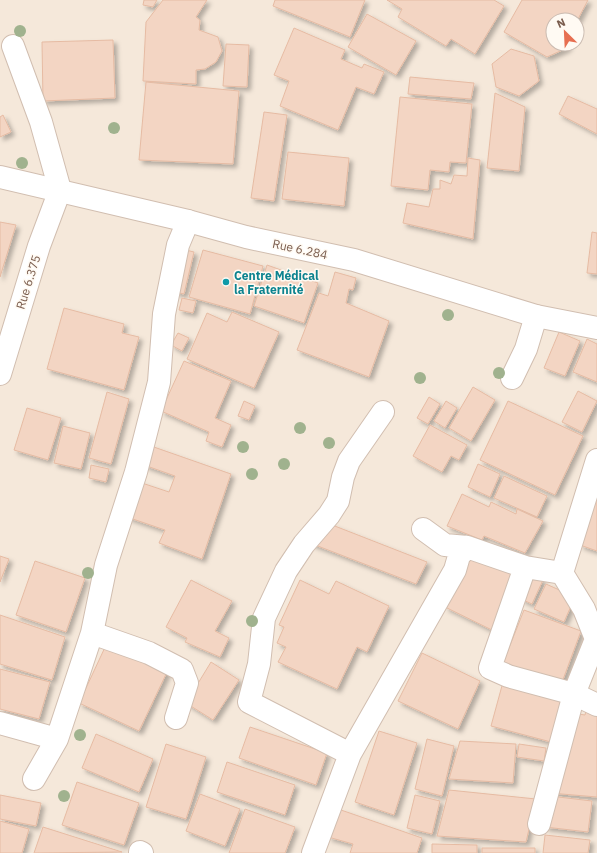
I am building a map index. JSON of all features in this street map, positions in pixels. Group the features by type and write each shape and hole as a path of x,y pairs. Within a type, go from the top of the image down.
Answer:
{"street":[{"path":"13,46 41,122 60,190"},
{"name":"Rue 6.284","path":"0,177 188,221 246,237 354,260 536,316 597,328"},
{"name":"Rue 6.375","path":"0,374 39,246 60,190"},
{"path":"34,779 56,739 92,633 106,565 136,472 159,382 164,314 178,245 188,221"},
{"path":"512,378 526,349 536,316"},
{"path":"350,754 249,702 259,664 264,618 286,571 304,544 329,515 338,501 343,477 349,461 383,412"},
{"path":"539,824 574,694 596,638 584,609 562,573 597,460"},
{"path":"423,529 445,545 467,547 525,567 562,573"},
{"path":"313,853 350,754 454,570 459,556 467,547"},
{"path":"525,567 490,668 508,676 574,694 597,705"},
{"path":"92,633 150,653 182,670 187,683 176,718"},
{"path":"0,723 56,739"}],"shaded area":[{"path":"0,0 597,0 597,853 0,853"}],"building":[{"path":"144,0 157,0 153,7 143,5"},
{"path":"163,0 207,0 196,17 200,20 199,30 218,37 222,51 216,62 205,69 196,70 196,84 143,81 146,22"},
{"path":"275,0 365,0 350,37 273,6"},
{"path":"387,0 494,0 504,6 475,54 451,39 446,46 398,17 402,9"},
{"path":"522,0 588,0 582,12 545,12 545,52 558,52 547,57 504,32"},
{"path":"367,14 416,41 396,75 348,47"},
{"path":"294,28 345,50 341,59 362,68 364,64 384,72 374,94 356,87 338,130 280,106 289,81 274,75"},
{"path":"113,40 115,98 43,101 42,42"},
{"path":"226,44 249,45 247,87 223,86"},
{"path":"511,49 534,56 539,81 519,96 496,87 492,64"},
{"path":"410,77 474,83 471,99 408,94"},
{"path":"146,82 239,91 233,164 139,160"},
{"path":"495,93 525,107 519,171 487,168"},
{"path":"568,96 597,109 597,134 559,114"},
{"path":"400,97 472,104 466,163 450,162 449,172 430,170 428,190 391,186"},
{"path":"264,112 287,115 274,201 251,198"},
{"path":"3,115 11,132 0,137 0,117"},
{"path":"288,152 349,158 344,206 282,199"},
{"path":"468,158 480,160 473,239 403,223 407,203 429,207 433,189 440,189 440,180 451,184 454,175 467,176"},
{"path":"0,222 16,225 0,277"},
{"path":"592,232 597,233 597,274 587,273"},
{"path":"186,250 194,252 184,294 175,292"},
{"name":"Centre Médical la Fraternité","path":"203,250 263,266 250,314 189,297"},
{"path":"267,265 318,283 304,323 254,306"},
{"path":"335,272 356,278 353,290 349,289 346,303 389,321 369,377 297,350 319,293 328,296"},
{"path":"182,298 196,301 193,313 179,310"},
{"path":"64,308 124,324 122,333 139,337 124,390 47,369"},
{"path":"232,312 279,332 254,388 187,359 207,313 227,322"},
{"path":"559,332 580,341 565,376 544,368"},
{"path":"178,333 189,338 182,351 171,345"},
{"path":"587,339 597,344 597,382 573,372"},
{"path":"184,361 231,381 215,418 231,425 222,447 206,441 209,432 161,411"},
{"path":"473,387 495,400 471,441 449,428"},
{"path":"578,391 597,401 582,432 562,422"},
{"path":"107,392 129,399 111,464 89,458"},
{"path":"429,397 440,404 428,424 417,418"},
{"path":"244,401 255,406 249,420 238,416"},
{"path":"446,401 457,408 445,428 434,421"},
{"path":"508,401 583,436 555,495 480,460"},
{"path":"27,408 61,418 48,460 14,450"},
{"path":"430,425 467,445 459,460 451,456 442,472 413,456"},
{"path":"63,426 90,433 81,469 54,463"},
{"path":"151,446 231,474 202,559 159,543 165,530 127,517 139,482 169,492 175,476 144,465"},
{"path":"478,464 500,474 490,497 468,487"},
{"path":"91,465 109,469 106,482 89,478"},
{"path":"504,476 547,496 537,517 494,498"},
{"path":"462,494 489,507 491,502 516,514 517,509 543,521 525,553 484,536 482,540 447,526"},
{"path":"597,497 597,551 580,545"},
{"path":"322,521 427,562 416,584 310,543"},
{"path":"0,556 9,559 0,582"},
{"path":"470,556 521,577 498,633 445,607"},
{"path":"35,561 85,578 66,632 16,615"},
{"path":"532,575 543,580 532,604 521,599"},
{"path":"191,580 232,601 215,631 229,638 220,657 185,642 187,638 166,627"},
{"path":"300,580 329,594 336,581 389,606 367,652 357,647 337,689 278,662 286,647 277,643 284,627 279,625"},
{"path":"546,584 575,597 564,622 534,609"},
{"path":"524,610 581,631 561,685 503,663"},
{"path":"0,615 65,637 52,680 0,664"},
{"path":"107,643 168,670 139,731 79,703"},
{"path":"422,653 480,681 458,729 398,701"},
{"path":"211,662 239,680 213,720 186,703"},
{"path":"0,669 50,682 39,719 0,709"},
{"path":"503,682 563,699 551,742 491,726"},
{"path":"587,706 597,707 597,797 550,793 572,713 585,715"},
{"path":"250,727 327,753 316,785 239,758"},
{"path":"379,731 417,743 394,815 355,802"},
{"path":"96,734 153,759 139,792 82,768"},
{"path":"427,739 454,746 442,796 415,789"},
{"path":"460,741 516,744 513,783 449,779"},
{"path":"166,744 206,757 186,819 146,807"},
{"path":"519,744 546,748 544,761 517,757"},
{"path":"227,762 295,785 285,815 217,792"},
{"path":"77,782 139,803 124,845 62,825"},
{"path":"449,790 536,799 526,842 437,836"},
{"path":"200,794 240,809 225,846 186,831"},
{"path":"0,795 41,803 36,826 0,819"},
{"path":"415,795 440,801 432,834 407,828"},
{"path":"550,796 592,801 588,832 545,827"},
{"path":"245,809 295,827 285,853 229,853"},
{"path":"341,810 422,838 417,853 350,853 353,844 328,837"},
{"path":"0,821 29,829 22,853 0,853"},
{"path":"43,827 122,852 34,853"},
{"path":"545,835 590,840 588,853 543,853"},
{"path":"432,844 477,845 477,853 432,853"},
{"path":"482,848 535,848 535,853 482,853"}],"place":[{"name":"Centre Médical la Fraternité","path":"226,282"}]}
